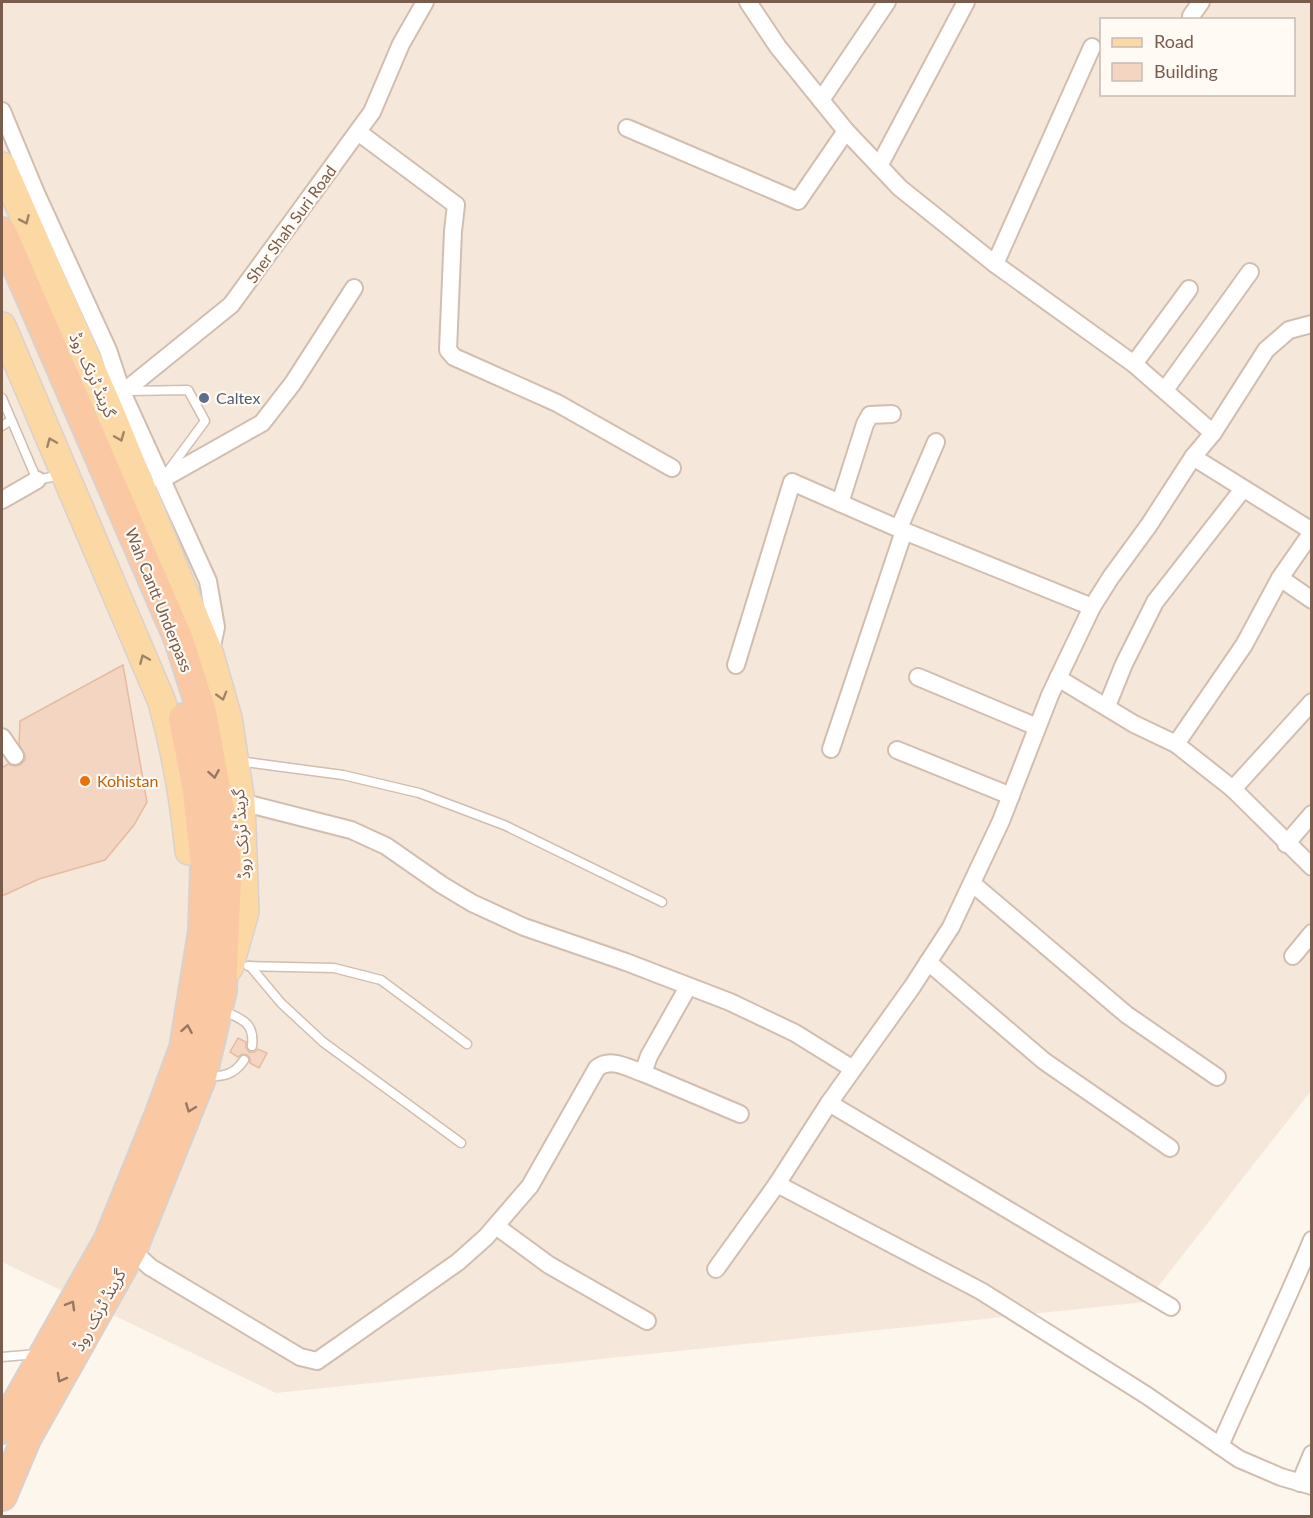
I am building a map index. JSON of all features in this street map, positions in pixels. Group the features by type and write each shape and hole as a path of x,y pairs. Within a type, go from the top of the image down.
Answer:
{"highway":[{"name":"Wah Cantt Underpass","path":"2,232 178,640 202,712 225,838 227,880 223,983"},
{"name":"Wah Cantt Underpass","path":"2,277 142,599 168,667 185,723 197,791 205,865 203,931 223,983"},
{"name":"گرینڈ ٹرنک روڈ","path":"11,1421 120,1245 202,1076 223,983"},
{"name":"گرینڈ ٹرنک روڈ","path":"2,1496 11,1421 43,1353 120,1245 159,1116 184,1048 223,983"}],"main road":[{"name":"گرینڈ ٹرنک روڈ","path":"2,166 115,399 210,655 228,718 241,802 245,912 223,983"},
{"name":"گرینڈ ٹرنک روڈ","path":"2,326 162,702 183,791 193,881 223,983"}],"street":[{"name":"Sher Shah Suri Road","path":"115,399 231,305 372,112 401,44 425,2"},
{"path":"748,2 778,47 846,131 900,188 995,264 1134,364 1213,433"},
{"path":"821,100 886,2"},
{"path":"879,166 966,2"},
{"path":"1191,16 1201,2"},
{"path":"995,264 1092,47"},
{"path":"2,111 36,193 108,350 115,399 161,480 208,580 216,627 210,655"},
{"path":"627,128 798,201 846,131"},
{"path":"358,132 456,205 448,350 454,357 557,403 672,468"},
{"path":"1165,390 1250,272"},
{"path":"161,480 262,423 293,383 354,288"},
{"path":"1134,364 1189,289"},
{"path":"716,1269 777,1184 829,1103 951,927 973,884 1058,678 1092,607 1193,457 1213,433 1266,350 1289,330 1311,323"},
{"path":"840,502 870,415 892,414"},
{"path":"831,749 902,529 936,442"},
{"path":"1176,744 1244,645 1280,578 1311,531 1193,457"},
{"path":"2,500 37,480"},
{"path":"736,665 792,482 1092,607"},
{"path":"1107,706 1124,664 1155,602 1243,489"},
{"path":"1280,578 1311,600"},
{"path":"918,677 1037,727"},
{"path":"1058,678 1134,724 1176,744 1233,789 1311,867"},
{"path":"1233,789 1311,702"},
{"path":"2,737 15,756"},
{"path":"897,750 1011,796"},
{"path":"241,802 351,830 386,846 472,903 524,927 626,962 730,1002 795,1033 853,1069"},
{"path":"1286,844 1311,814"},
{"path":"973,884 1127,1015 1217,1077"},
{"path":"1293,956 1311,933"},
{"path":"928,962 1044,1061 1170,1148"},
{"path":"643,1073 649,1056 688,987"},
{"path":"120,1245 150,1267 300,1357 317,1361 458,1262 496,1226 530,1186 597,1068 604,1063 613,1063 643,1073 740,1114"},
{"path":"829,1103 1171,1307"},
{"path":"777,1184 981,1291 1146,1395 1239,1459 1281,1477 1305,1484 1311,1454"},
{"path":"496,1226 549,1265 647,1321"},
{"path":"1220,1446 1258,1359 1278,1321 1311,1240"}],"lane":[{"path":"115,399 189,390 205,421 161,480"},
{"path":"2,398 37,480 65,474"},
{"path":"2,426 11,420"},
{"path":"235,761 343,775 419,793 504,825 662,902"},
{"path":"223,983 334,968 381,980 467,1044"},
{"path":"223,983 242,1019 249,1025 254,1035 252,1046"},
{"path":"223,983 281,1003 323,1042 461,1143"},
{"path":"202,1076 230,1074 239,1068 244,1060"},
{"path":"2,1357 43,1353"}],"shaded area":[{"path":"2,2 1311,2 1311,1091 1146,1302 276,1393 2,1262"}],"building":[{"path":"123,665 147,802 134,825 105,860 39,879 2,896 2,768 8,764 20,765 25,760 19,744 20,721"},
{"path":"238,1038 246,1042 249,1052 258,1049 267,1053 259,1068 250,1063 247,1055 242,1054 238,1057 230,1052"}],"place":[{"name":"Caltex","path":"204,398"},
{"name":"Kohistan","path":"85,781"}]}
